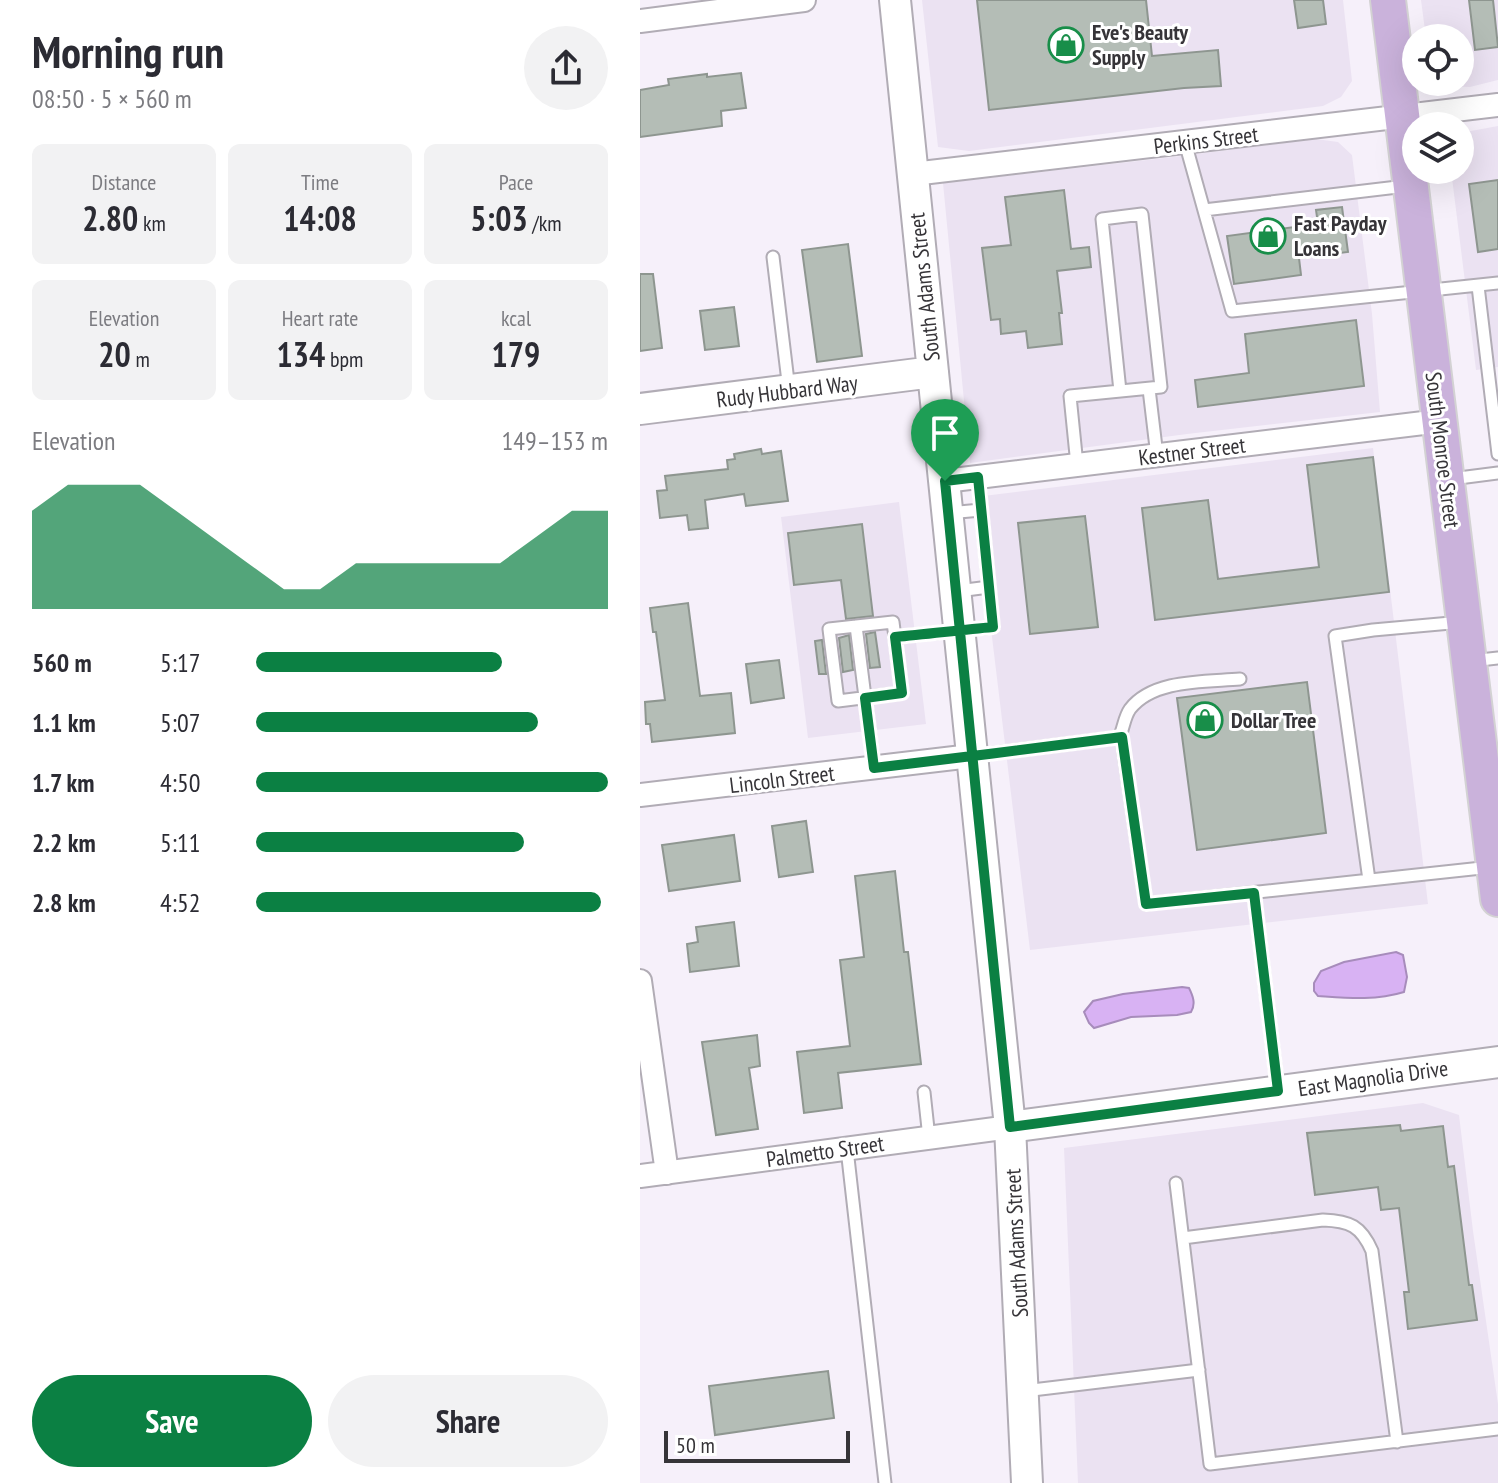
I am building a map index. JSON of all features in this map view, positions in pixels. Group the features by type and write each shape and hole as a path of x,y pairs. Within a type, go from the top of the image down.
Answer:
{"main road":[{"name":"South Adams Street","path":"895,0 1010,1127 1027,1483"},
{"name":"South Monroe Street","path":"1388,0 1402,112"},
{"name":"South Monroe Street","path":"1411,185 1465,622 1484,660 1497,878"},
{"name":"Rudy Hubbard Way","path":"640,409 933,372"},
{"name":"East Magnolia Drive","path":"1010,1127 1498,1062"}],"street":[{"path":"640,21 804,0"},
{"name":"Perkins Street","path":"1443,112 1498,105"},
{"name":"Perkins Street","path":"913,174 1402,117"},
{"name":"Kestner Street","path":"945,481 1440,421"},
{"name":"Lincoln Street","path":"640,795 971,756"},
{"path":"640,981 667,1173"},
{"name":"Palmetto Street","path":"640,1176 1010,1127"}],"lane":[{"path":"1185,142 1232,311 1498,283"},
{"path":"1204,210 1411,185"},
{"path":"1077,465 1070,396 1161,387 1142,214 1102,219 1120,391"},
{"path":"773,257 789,390"},
{"path":"1478,286 1498,454"},
{"path":"1149,389 1157,456"},
{"path":"1447,479 1498,473"},
{"path":"895,637 993,627 978,477"},
{"path":"948,513 981,510"},
{"path":"955,591 989,587"},
{"path":"893,622 895,637 902,693 838,701 829,629 893,622"},
{"path":"1369,880 1335,636 1465,622"},
{"path":"856,626 874,768"},
{"path":"1240,679 1177,685 1142,696 1128,712 1121,733 1146,904 1369,880 1497,878"},
{"path":"971,756 1122,737"},
{"path":"1254,893 1278,1091"},
{"path":"924,1092 929,1138"},
{"path":"847,1149 885,1483"},
{"path":"1176,1183 1210,1464 1498,1429"},
{"path":"1183,1238 1323,1220 1342,1221 1365,1237 1372,1251 1397,1442"},
{"path":"1024,1391 1199,1370"}],"shaded area":[{"path":"922,0 1343,0 1352,81 1341,97 1323,106 969,151 938,147"},
{"path":"1421,0 1498,0 1498,80 1474,86 1474,24 1424,24"},
{"path":"1498,126 1498,367 1476,370 1453,184 1474,184 1474,130"},
{"path":"1316,139 1338,142 1352,155 1372,314 1380,412 970,463 943,183"},
{"name":"Dollar Tree","path":"1373,448 1428,904 1030,950 975,497"},
{"path":"899,502 926,724 808,738 781,517"},
{"path":"1396,952 1403,955 1407,977 1404,992 1361,998 1318,996 1314,991 1314,983 1321,971 1344,962"},
{"path":"1189,988 1192,994 1194,1003 1191,1012 1131,1017 1094,1028 1084,1012 1093,1001"},
{"path":"1423,1103 1459,1115 1498,1404 1498,1483 1078,1483 1064,1148"}],"building":[{"name":"Eve's Beauty Supply","path":"977,0 1146,0 1152,56 1218,50 1221,86 989,110"},
{"path":"1294,0 1323,0 1326,24 1298,28"},
{"path":"1469,0 1493,0 1498,47 1475,50"},
{"path":"741,73 746,108 721,111 722,126 640,137 640,90 669,85 668,79"},
{"path":"1498,180 1498,249 1478,252 1469,184"},
{"path":"1064,190 1071,249 1089,247 1091,267 1057,271 1062,344 1028,348 1026,331 1001,334 1000,319 991,320 982,248 1011,245 1005,197"},
{"path":"1342,207 1348,252 1299,258 1301,275 1234,284 1227,236 1318,224 1316,210"},
{"path":"848,244 862,356 817,362 802,250"},
{"path":"640,274 653,274 662,348 640,351"},
{"path":"734,307 739,346 705,350 700,311"},
{"path":"1356,320 1364,386 1198,407 1195,380 1249,373 1245,334"},
{"path":"761,449 762,454 781,451 788,501 746,506 744,494 705,500 708,528 689,530 687,515 660,518 657,491 667,490 665,476 728,469 727,460 735,459 734,454"},
{"path":"1373,457 1389,592 1155,620 1142,508 1208,500 1218,579 1319,567 1307,465"},
{"path":"1085,516 1098,627 1030,634 1018,523"},
{"path":"862,524 873,616 846,619 841,580 794,585 788,533"},
{"path":"688,603 700,696 731,693 735,733 652,742 650,724 646,724 645,702 665,700 650,608"},
{"path":"875,632 880,667 870,668 866,634"},
{"path":"849,635 853,670 843,672 839,638"},
{"path":"822,640 826,674 819,674 815,641"},
{"path":"779,660 784,698 751,703 746,664"},
{"path":"1307,682 1326,833 1197,850 1177,698"},
{"path":"806,821 813,872 779,877 772,826"},
{"path":"734,835 740,881 669,891 662,845"},
{"path":"895,871 921,1064 838,1073 842,1108 804,1113 797,1052 850,1046 840,960 864,957 855,876"},
{"path":"734,922 739,966 690,972 687,944 698,942 696,927"},
{"path":"757,1035 760,1066 749,1068 758,1129 716,1135 702,1042"},
{"path":"1400,1125 1401,1131 1443,1126 1448,1167 1454,1166 1469,1285 1472,1285 1477,1320 1408,1329 1404,1292 1409,1292 1399,1208 1381,1210 1378,1187 1315,1195 1307,1133"},
{"path":"828,1371 834,1418 715,1435 709,1386"}],"place":[{"name":"Eve's Beauty Supply","path":"1066,45"},
{"name":"Fast Payday Loans","path":"1268,236"},
{"name":"Dollar Tree","path":"1205,720"}],"route":[{"path":"945,481 957,604 959,630 971,756 1010,1127 1278,1091 1254,893 1146,904 1122,737 997,753 971,756 943,759 874,768 865,698 902,693 895,637 959,630 993,627 978,477 945,481"}]}
